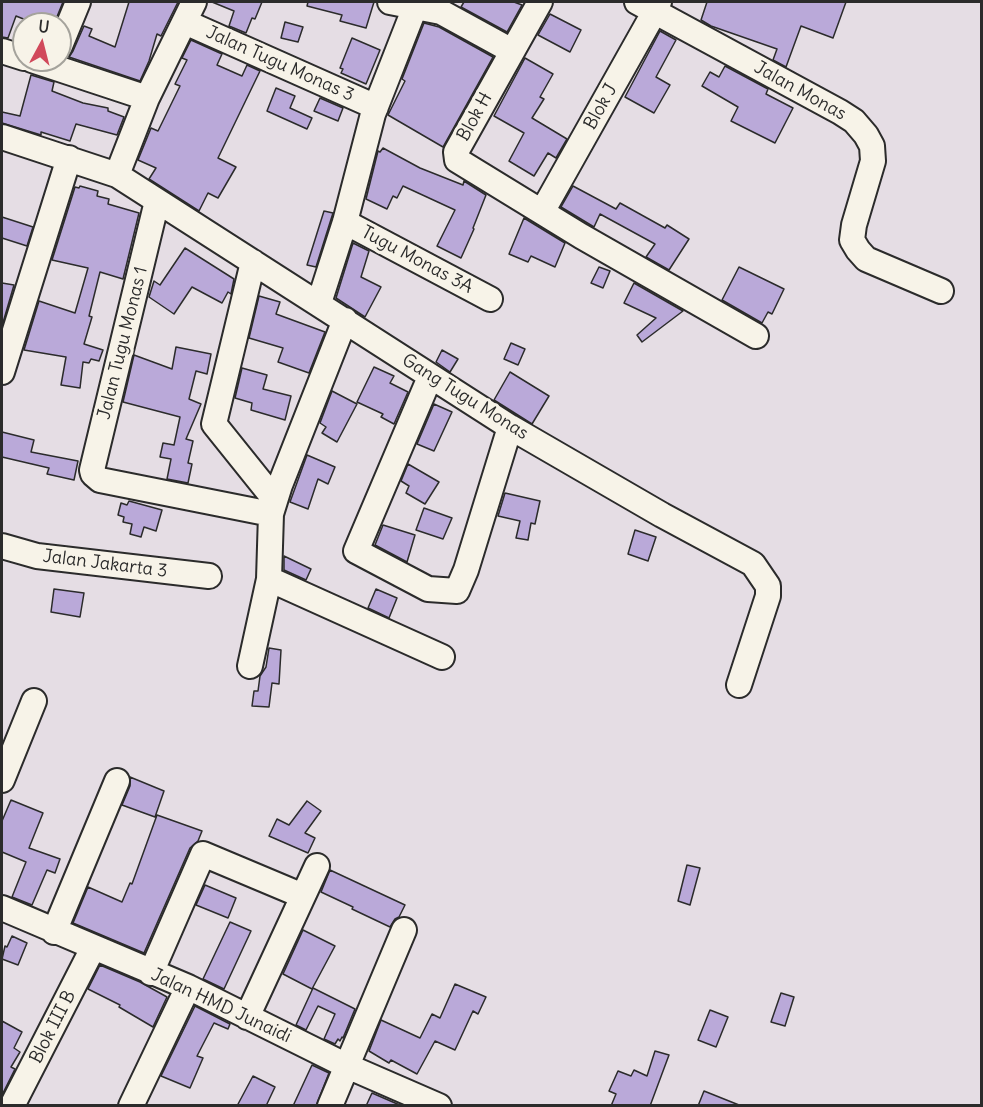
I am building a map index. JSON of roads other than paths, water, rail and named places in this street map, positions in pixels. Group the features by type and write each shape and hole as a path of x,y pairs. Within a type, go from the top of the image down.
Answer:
{"street":[{"path":"390,2 441,12 512,51 540,2"},
{"name":"Blok J","path":"542,212 650,5"},
{"name":"Jalan Monas","path":"650,5 854,121 872,146 873,161 854,225 852,240 866,259 941,291"},
{"path":"319,303 345,222 376,107 415,7"},
{"path":"117,175 147,98 189,12"},
{"name":"Jalan Tugu Monas 3","path":"189,12 376,107"},
{"name":"Blok H","path":"512,51 455,156 457,160 542,212"},
{"path":"72,67 147,98"},
{"name":"Gang Tugu Monas","path":"2,137 117,175 510,427 662,515 753,564 768,586 768,596 739,685"},
{"path":"2,372 69,158"},
{"name":"Jalan Tugu Monas 1","path":"157,201 92,470 94,477 100,480 273,507"},
{"path":"542,212 756,336"},
{"name":"Tugu Monas 3A","path":"345,222 490,299"},
{"path":"253,262 214,424 273,507"},
{"path":"250,666 269,579 273,507 345,320"},
{"path":"430,377 356,551 428,589 457,591 466,570 510,427"},
{"name":"Jalan Jakarta 3","path":"2,546 37,556 209,576"},
{"path":"269,579 442,657"},
{"path":"2,780 34,701"},
{"path":"54,932 117,782"},
{"path":"151,973 203,854 303,896"},
{"path":"247,1017 317,866"},
{"name":"Jalan HMD Junaidi","path":"2,909 188,987 347,1066 439,1106"},
{"path":"330,1106 404,930"},
{"name":"Blok III B","path":"12,1106 93,948"},
{"path":"131,1106 188,987"}]}
